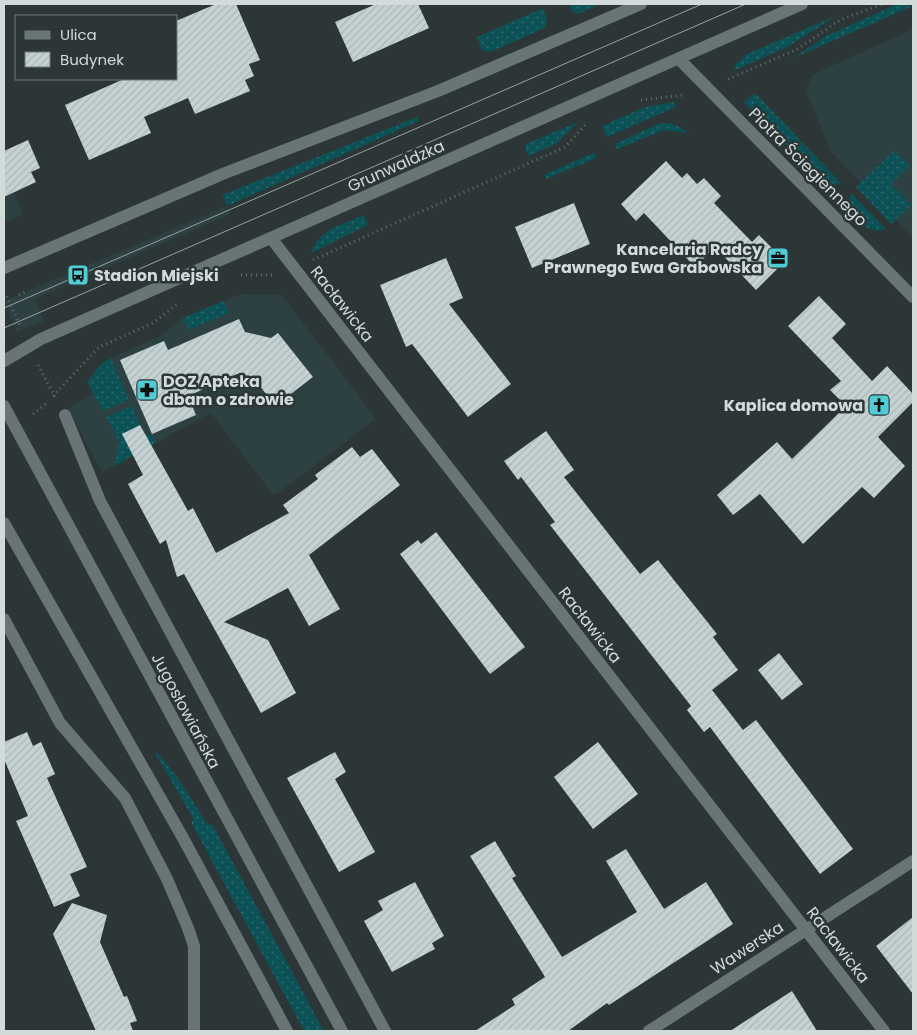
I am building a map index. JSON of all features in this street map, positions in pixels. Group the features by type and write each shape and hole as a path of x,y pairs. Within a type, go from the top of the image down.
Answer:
{"street":[{"path":"4,268 225,173 438,91 642,4"},
{"name":"Grunwaldzka","path":"4,361 41,339 802,4"},
{"name":"Piotra Ściegiennego","path":"680,59 913,297"},
{"name":"Racławicka","path":"271,238 884,1031"},
{"name":"Jugosłowiańska","path":"4,406 342,1031"},
{"path":"65,415 100,501 385,1031"},
{"path":"4,523 182,838 287,1031"},
{"path":"4,620 60,723 125,798 167,879 194,946 196,965 194,1031"},
{"name":"Wawerska","path":"649,1031 913,861"}],"path":[{"path":"635,103 644,99 682,96 707,87 796,50 840,20 882,4"},
{"path":"312,260 565,147 583,126 592,122"},
{"path":"240,275 278,276"},
{"path":"19,295 27,291"},
{"path":"41,370 54,395 98,347 153,323 182,301"}],"shaded area":[{"path":"569,4 599,4 579,14 572,11"},
{"path":"897,4 913,6 793,58 826,36"},
{"path":"543,8 547,20 545,28 490,52 482,50 477,37"},
{"path":"838,15 787,47 733,71 736,64 747,54"},
{"path":"913,29 913,237 831,152 806,91 812,75"},
{"path":"755,93 841,183 833,186 825,185 744,102"},
{"path":"674,102 676,107 607,137 602,126 645,107"},
{"path":"417,117 419,121 227,206 222,195"},
{"path":"578,122 556,144 528,156 525,148 526,144"},
{"path":"658,124 676,125 689,133 664,130 617,149 615,144"},
{"path":"894,151 910,165 891,184 911,205 891,224 856,187"},
{"path":"594,153 596,158 546,179 544,175"},
{"path":"4,169 23,214 4,223"},
{"path":"851,193 886,229 880,231 869,229 855,218 848,208"},
{"path":"227,206 231,214 35,299 44,321 16,332 4,301"},
{"path":"364,215 368,225 311,253 314,245 325,233"},
{"path":"240,294 282,295 376,419 274,496 211,413 102,472 68,408 94,394 87,382 105,361 162,335 183,318"},
{"path":"223,301 229,313 189,330 183,318"},
{"path":"111,358 129,400 103,411 87,382 100,365"},
{"path":"132,406 145,436 152,434 156,443 114,466 119,441 106,417"},
{"path":"157,752 179,780 208,825 212,824 324,1031 304,1031 191,822 194,820 155,753"}],"building":[{"path":"216,4 236,4 260,60 249,64 254,76 245,80 250,91 195,114 188,98 144,117 151,133 89,160 65,105 122,80 178,80 178,20"},
{"path":"376,4 418,4 429,28 353,62 335,22"},
{"path":"28,140 40,168 31,172 36,182 4,197 4,151"},
{"path":"666,161 682,178 687,173 697,184 704,178 721,196 714,203 752,242 759,235 785,261 756,290 715,247 695,267 644,213 636,221 621,204"},
{"path":"574,203 590,244 532,268 515,227"},
{"path":"446,258 463,298 449,304 511,384 468,417 412,344 406,347 380,285"},
{"path":"819,296 846,324 832,338 872,381 887,366 913,394 913,402 878,437 905,466 874,498 862,487 803,544 760,494 733,515 717,495 777,442 792,459 846,406 830,390 841,381 788,326"},
{"path":"239,319 245,332 271,338 278,333 313,377 275,406 254,378 237,374 188,396 196,415 152,434 120,360 164,341 168,350"},
{"path":"140,425 188,511 193,508 216,553 289,513 283,505 318,479 315,475 352,447 360,457 372,449 400,485 309,555 340,609 309,626 288,588 224,622 268,640 296,693 261,713 184,574 177,577 166,540 160,544 128,484 143,475 122,434"},
{"path":"546,431 574,470 564,477 640,574 658,560 717,634 713,637 738,670 712,690 743,730 756,720 853,849 820,874 710,727 704,732 687,710 691,706 550,525 555,522 521,477 518,480 504,461"},
{"path":"436,532 525,647 490,674 400,554 418,540 421,544"},
{"path":"779,653 803,684 782,700 758,670"},
{"path":"27,732 33,746 41,742 55,774 47,778 87,867 70,874 80,896 54,907 16,821 28,816 4,759 4,742"},
{"path":"598,742 638,794 593,829 554,777"},
{"path":"335,752 346,772 335,779 375,852 339,872 287,778"},
{"path":"495,841 516,876 512,878 562,957 637,912 606,861 626,849 664,909 706,882 733,924 609,1005 607,1003 568,1031 475,1031 515,1005 512,999 545,977 470,856"},
{"path":"415,882 444,936 432,943 435,949 392,972 364,921 383,910 378,901"},
{"path":"72,903 107,915 100,942 124,997 127,996 137,1021 130,1023 133,1031 96,1031 53,934"},
{"path":"913,917 913,994 876,946"},
{"path":"792,991 817,1031 730,1031"}],"tram line":[{"path":"4,308 702,4"},
{"path":"4,328 746,4"}],"place":[{"name":"Kancelaria Radcy Prawnego Ewa Grabowska","path":"778,258"},
{"name":"Stadion Miejski","path":"78,275"},
{"name":"DOZ Apteka dbam o zdrowie","path":"147,390"},
{"name":"Kaplica domowa","path":"879,405"}]}
